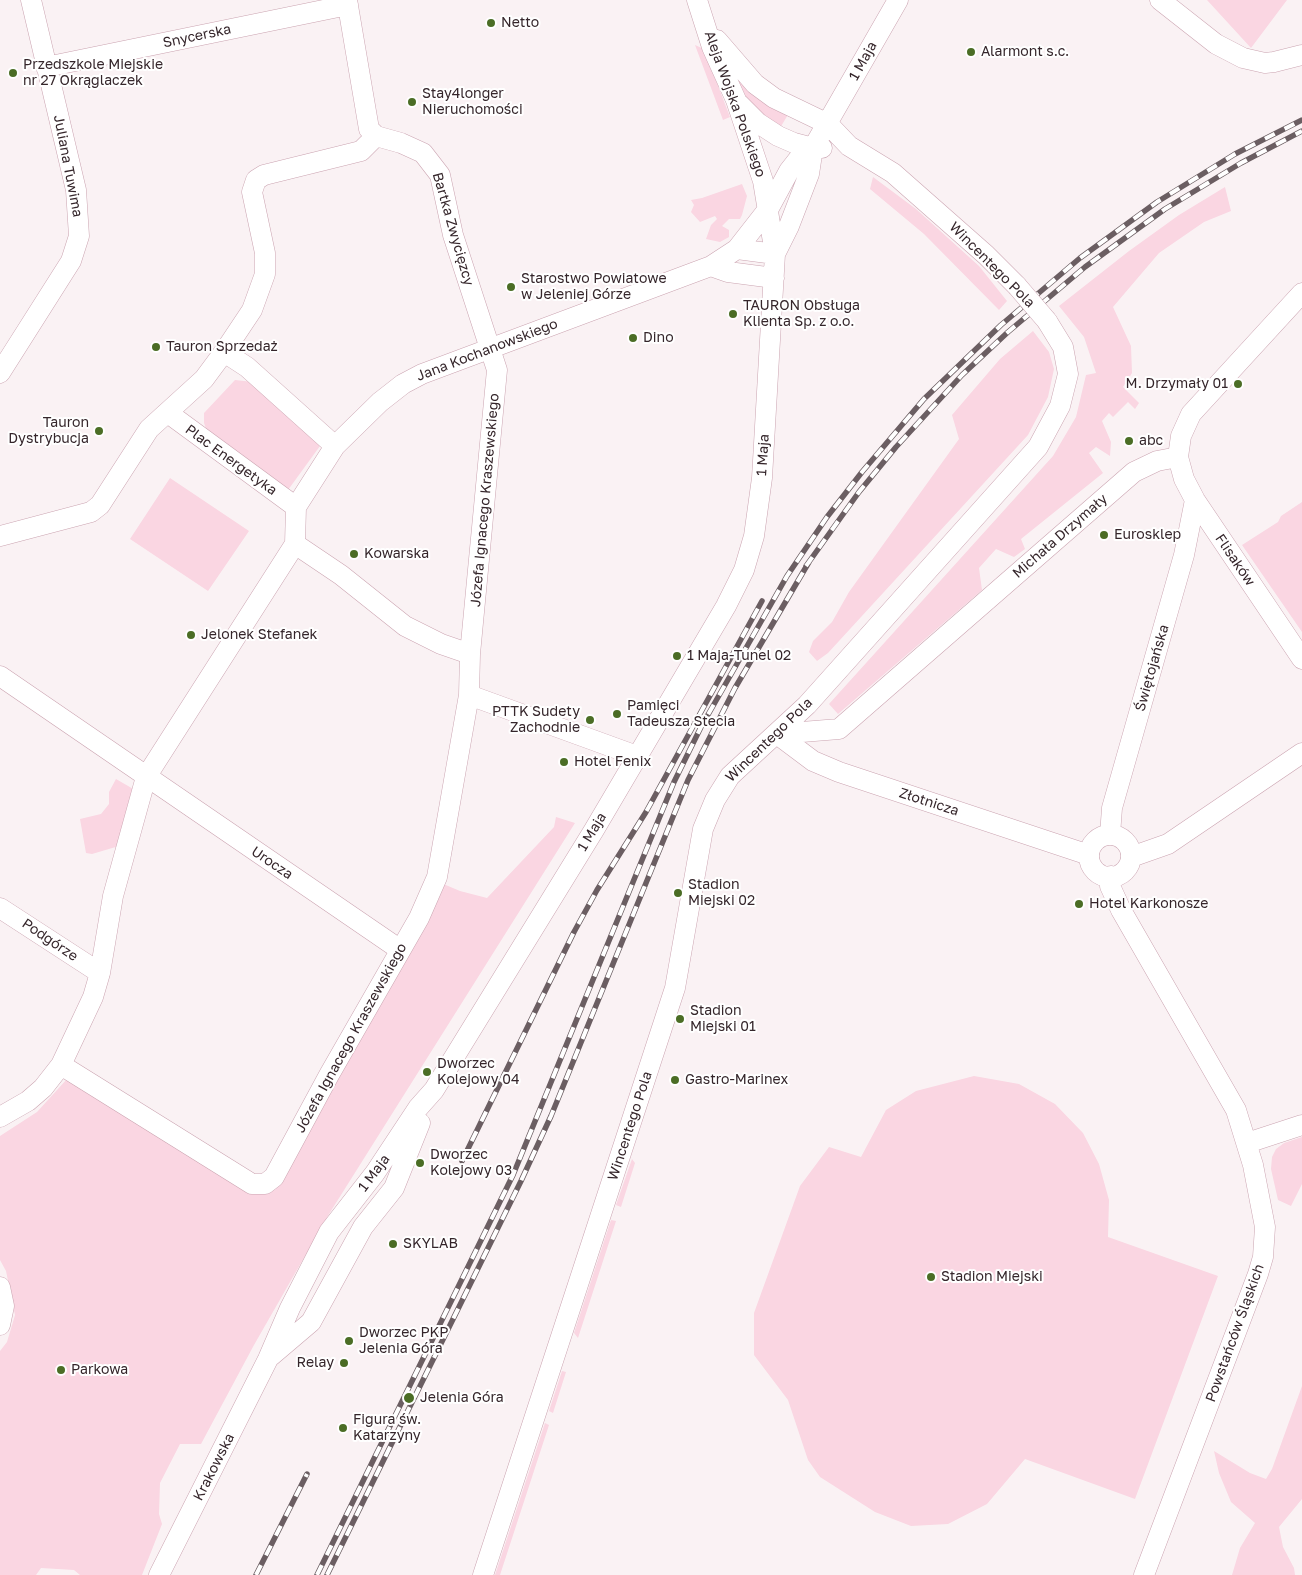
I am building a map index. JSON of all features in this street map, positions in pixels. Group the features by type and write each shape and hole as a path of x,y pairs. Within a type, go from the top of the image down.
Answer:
{"street":[{"name":"Juliana Tuwima","path":"0,373 69,266 75,253 79,236 76,190 31,0"},
{"name":"Aleja Wojska Polskiego","path":"697,0 712,48 736,100 763,182 769,208"},
{"name":"1 Maja","path":"775,254 789,226 809,174 813,148 898,0"},
{"path":"1160,0 1216,44 1243,58 1274,62 1302,55"},
{"name":"Snycerska","path":"46,66 347,2"},
{"path":"0,536 91,512 100,506 149,429 204,379 224,352 252,310 265,274 265,253 253,196 254,183 264,175 361,151 376,136 369,129 366,119 347,2"},
{"name":"Wincentego Pola","path":"483,1575 675,988 703,829 720,790 730,776 777,734 834,676 1023,466 1038,447 1060,406 1068,374 1063,347 1047,321 1017,286 986,255 893,173 849,146 828,124 774,98 755,84 731,59 706,24"},
{"path":"736,100 769,131 794,143 813,148 849,146"},
{"name":"Bartka Zwycięzcy","path":"376,136 401,143 422,153 440,175 453,235 491,348"},
{"name":"1 Maja","path":"268,1359 290,1308 329,1232 375,1173 418,1108 434,1090 726,606 748,558 754,536 762,478 774,278 775,254 769,208 789,171 800,157 813,148"},
{"name":"Jana Kochanowskiego","path":"296,507 335,446 380,402 403,384 422,374 711,266 737,249 769,208"},
{"path":"737,249 775,254"},
{"path":"711,266 741,274 774,278"},
{"path":"1178,457 1180,436 1191,414 1302,293"},
{"name":"Józefa Ignacego Kraszewskiego","path":"61,1065 252,1184 265,1184 274,1178 399,949 419,918 437,877 469,695 470,654 497,370 491,348"},
{"path":"224,352 247,367 335,446"},
{"name":"Plac Energetyka","path":"168,413 296,507"},
{"name":"Flisaków","path":"1178,457 1184,479 1195,500 1302,659"},
{"name":"Michała Drzymały","path":"777,734 839,729 1134,472 1157,461 1178,457"},
{"name":"Świętojańska","path":"1110,835 1112,808 1184,555 1195,500"},
{"path":"0,1117 28,1101 43,1088 61,1065 92,997 100,973 113,896 146,777 295,544 296,507"},
{"path":"295,544 341,575 404,626 441,644 470,654"},
{"name":"Urocza","path":"0,676 399,949"},
{"path":"469,695 637,756"},
{"name":"Złotnicza","path":"777,734 813,761 839,772 1089,855"},
{"path":"1131,858 1168,844 1302,753"},
{"path":"1110,835 1118,836 1125,842 1130,849 1131,858 1124,871 1111,876 1104,876 1093,868 1089,855 1095,841 1110,835"},
{"name":"Powstańców Śląskich","path":"1111,876 1110,886 1120,910 1236,1110 1247,1143 1263,1214 1265,1241 1263,1257 1144,1575"},
{"name":"Podgórze","path":"0,908 100,973"},
{"path":"268,1359 310,1322 362,1227 394,1188 434,1090"},
{"path":"1247,1143 1302,1126"},
{"path":"0,1287 4,1306 0,1325"},
{"name":"Krakowska","path":"159,1575 268,1359"}],"shaded area":[{"path":"1207,0 1287,0 1251,48"},
{"path":"695,45 704,49 730,117 723,120"},
{"path":"737,78 789,113 780,128 748,101 741,90"},
{"path":"873,177 916,209 979,266 1007,301 999,310 924,234 870,189"},
{"path":"742,184 747,196 742,215 740,219 729,219 722,226 729,230 729,237 720,242 706,239 711,225 717,219 715,216 700,222 691,212 694,205 691,200"},
{"path":"1225,187 1231,211 1204,222 1159,253 1113,307 1131,346 1132,373 1123,387 1139,403 1135,409 1128,402 1113,417 1109,413 1102,421 1111,442 1110,456 1096,447 1089,453 1103,473 1021,539 1025,549 1014,557 996,549 979,568 982,590 838,714 829,704 1053,456 1076,417 1086,375 1096,373 1084,337 1059,306 1129,251 1179,215"},
{"path":"1033,331 1049,352 1054,369 1048,397 1028,435 828,653 817,661 809,652 813,641 832,622 849,592 959,439 952,415 1000,359"},
{"path":"235,380 253,382 320,446 288,490 209,437 204,423 204,413"},
{"path":"170,478 249,531 208,591 130,539"},
{"path":"1302,502 1302,632 1242,545 1278,522 1281,516"},
{"path":"116,779 135,790 119,846 92,854 86,853 80,819 101,814 109,804 109,792"},
{"path":"556,817 575,823 329,1214 254,1345 201,1444 180,1444 160,1483 159,1514 162,1524 142,1575 80,1575 74,1570 41,1568 36,1575 0,1575 0,1351 7,1342 15,1315 6,1271 0,1260 0,1136 37,1112 67,1079 258,1193 275,1190 441,883 460,891 487,898 554,827"},
{"name":"Stadion Miejski","path":"974,1076 1019,1084 1055,1104 1083,1133 1099,1164 1109,1200 1108,1237 1218,1276 1135,1499 1025,1459 987,1504 948,1524 911,1526 875,1512 820,1477 808,1460 788,1400 754,1355 754,1313 800,1186 829,1147 861,1157 886,1110 916,1091"},
{"path":"1302,1137 1302,1184 1291,1206 1278,1200 1271,1169 1272,1157 1276,1149 1284,1143"},
{"path":"632,1159 635,1163 621,1207 616,1205"},
{"path":"611,1220 616,1221 578,1338 574,1333"},
{"path":"562,1371 566,1372 553,1413 549,1411"},
{"path":"1302,1386 1302,1499 1279,1527 1283,1547 1294,1568 1295,1575 1232,1575 1240,1548 1255,1523 1231,1502 1219,1473 1214,1451 1250,1473 1266,1479 1272,1469"},
{"path":"545,1423 549,1425 500,1575 495,1575"}],"railway":[{"path":"317,1575 513,1175 674,782 701,727 787,576 827,517 862,472 924,399 1001,325 1080,258 1157,202 1235,154 1302,120"},
{"path":"806,566 859,492 896,447 962,375 1008,332 1085,267 1165,209 1241,163 1302,131"},
{"path":"327,1575 521,1181 551,1116 688,780 735,688 809,562"},
{"path":"462,1161 574,932 597,890 646,812 762,601"},
{"path":"256,1575 307,1474"}],"place":[{"name":"Netto","path":"491,23"},
{"name":"Alarmont s.c.","path":"971,52"},
{"name":"Przedszkole Miejskie nr 27 Okrąglaczek","path":"13,73"},
{"name":"Stay4longer Nieruchomości","path":"412,102"},
{"name":"Starostwo Powiatowe w Jeleniej Górze","path":"511,287"},
{"name":"TAURON Obsługa Klienta Sp. z o.o.","path":"733,314"},
{"name":"Dino","path":"633,338"},
{"name":"Tauron Sprzedaż","path":"156,347"},
{"name":"M. Drzymały 01","path":"1238,384"},
{"name":"Tauron Dystrybucja","path":"99,431"},
{"name":"abc","path":"1129,441"},
{"name":"Eurosklep","path":"1104,535"},
{"name":"Kowarska","path":"354,554"},
{"name":"Jelonek Stefanek","path":"191,635"},
{"name":"1 Maja-Tunel 02","path":"677,656"},
{"name":"Pamięci Tadeusza Stecia","path":"617,714"},
{"name":"PTTK Sudety Zachodnie","path":"590,720"},
{"name":"Hotel Fenix","path":"564,762"},
{"name":"Stadion Miejski 02","path":"678,893"},
{"name":"Hotel Karkonosze","path":"1079,904"},
{"name":"Stadion Miejski 01","path":"680,1019"},
{"name":"Dworzec Kolejowy 04","path":"427,1072"},
{"name":"Gastro-Marinex","path":"675,1080"},
{"name":"Dworzec Kolejowy 03","path":"420,1163"},
{"name":"SKYLAB","path":"393,1244"},
{"name":"Stadion Miejski","path":"931,1277"},
{"name":"Dworzec PKP Jelenia Góra","path":"349,1341"},
{"name":"Relay","path":"344,1363"},
{"name":"Parkowa","path":"61,1370"},
{"name":"Jelenia Góra","path":"409,1398"},
{"name":"Figura św. Katarzyny","path":"343,1428"}]}
